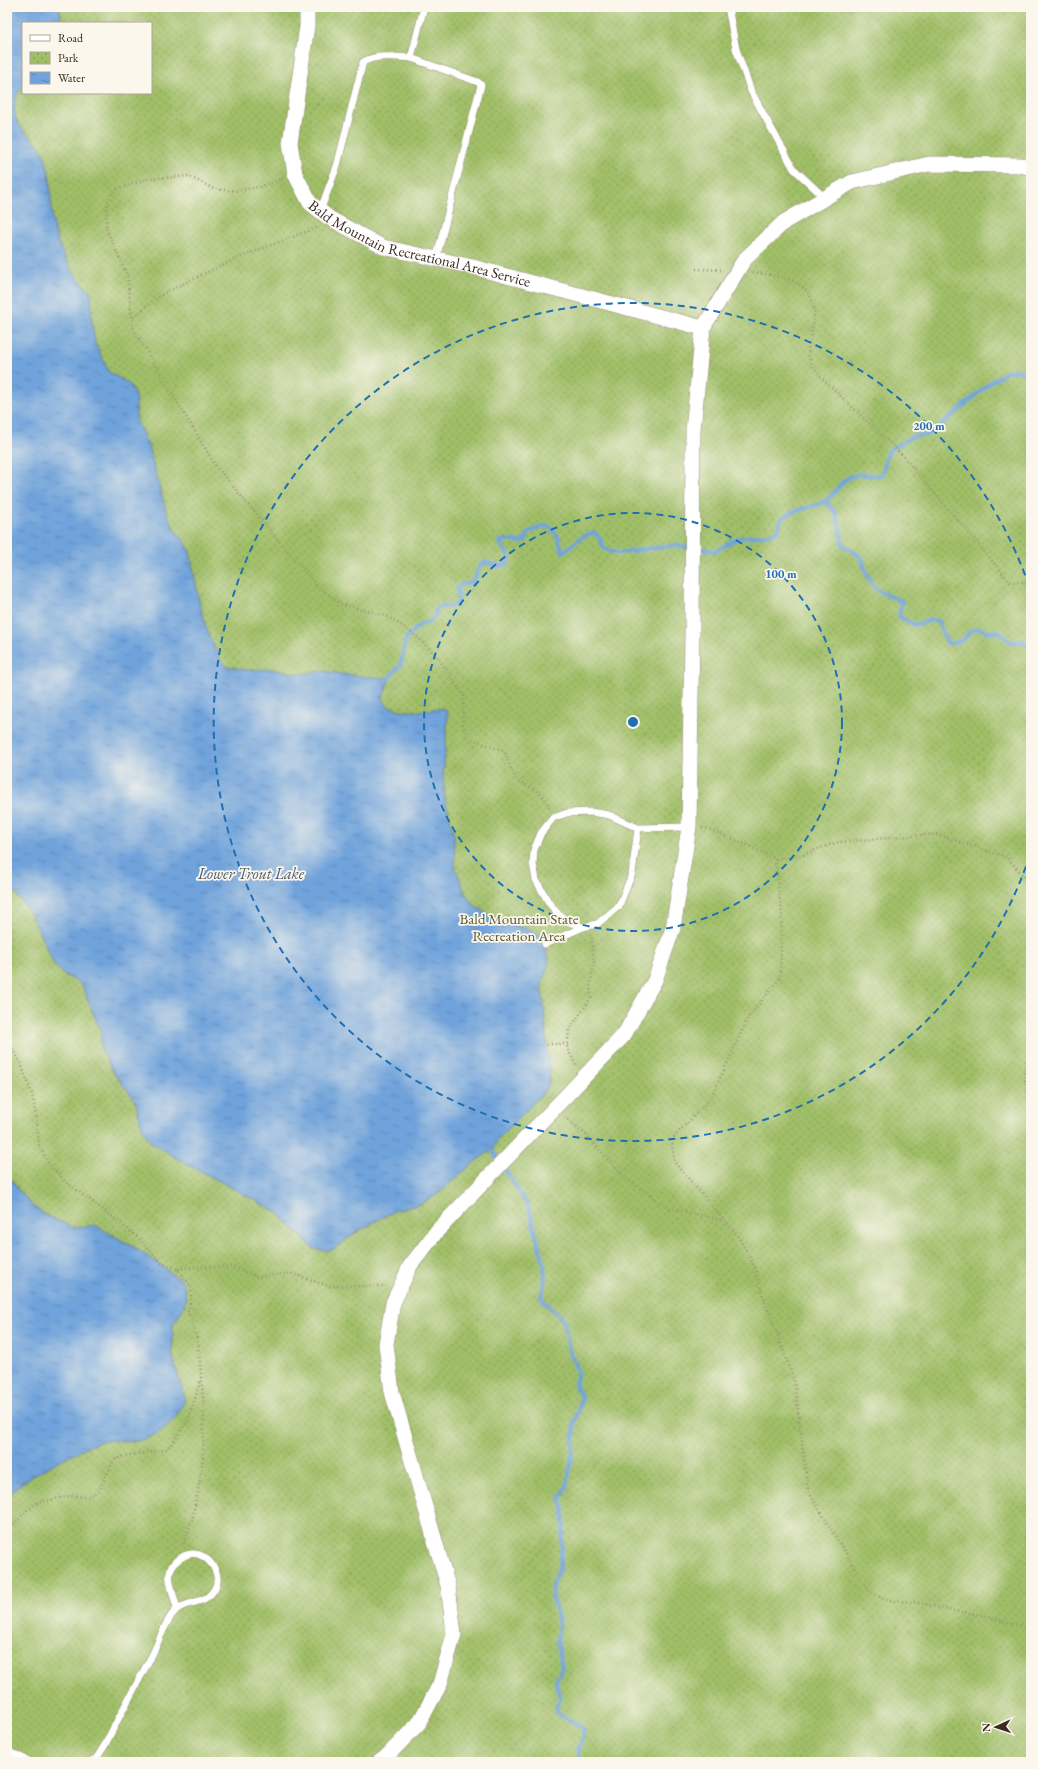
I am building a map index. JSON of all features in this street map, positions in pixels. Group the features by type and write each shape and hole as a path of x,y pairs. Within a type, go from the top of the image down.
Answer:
{"street":[{"name":"Bald Mountain Recreational Area Service","path":"307,7 307,26 290,143 295,174 310,203 334,220 383,247 436,259 703,328"},
{"path":"380,1762 419,1723 440,1684 454,1634 448,1586 392,1392 386,1344 393,1303 410,1266 437,1231 624,1035 655,980 673,928 689,827 693,430 703,328 744,260 784,222 852,182 928,164 1021,166 1031,168"}],"lane":[{"path":"410,58 424,7"},
{"path":"728,7 736,50 751,91 794,169 825,198"},
{"path":"320,211 337,166 363,62 367,59 395,56 410,58 478,82 481,85 436,259"},
{"path":"583,927 571,923 559,916 549,903 536,880 533,864 534,850 541,833 553,818 567,813 591,812 608,815 638,828 689,827"},
{"path":"545,944 583,927 597,924 619,906 632,874 638,828"},
{"path":"88,1762 96,1759 162,1632 177,1609 208,1598 215,1588 217,1575 212,1563 202,1556 190,1553 178,1559 170,1569 169,1581 177,1609"},
{"path":"7,1751 31,1762"}],"path":[{"path":"295,174 259,187 234,191 214,188 188,176 147,178 115,190 107,203 106,228 127,276 133,328 215,466 316,585 341,604 387,616 412,633 435,654 464,695 463,724 466,737 504,751 516,779 533,787 546,798 553,818"},
{"path":"132,317 164,293 193,279 235,259 334,220"},
{"path":"696,269 737,270 776,276 802,285 811,295 815,318 808,356 818,371 903,456 1010,582 1031,582"},
{"path":"689,827 708,829 747,844 775,858 801,856 839,842 935,834 1007,857 1031,884"},
{"path":"775,858 782,915 780,978 748,1018 711,1098 672,1139 674,1162 738,1236 753,1263 765,1302 794,1379 808,1491 870,1593 889,1600 921,1602 981,1615 1031,1629"},
{"path":"583,927 592,939 594,962 590,987 591,998 569,1030 567,1048 584,1077"},
{"path":"7,1034 13,1050 21,1064 32,1094 37,1122 39,1146 50,1165 67,1183 108,1213 138,1238 162,1263 177,1270 191,1286 191,1299 188,1311 198,1342 204,1406 203,1456 192,1520 178,1559"},
{"path":"1031,1036 1024,1071 1031,1116"},
{"path":"547,1044 568,1044"},
{"path":"554,1109 585,1134 625,1178 669,1208 724,1221"},
{"path":"177,1270 196,1267 233,1267 257,1277 290,1274 328,1286 401,1286"},
{"path":"7,1530 27,1510 38,1502 70,1496 88,1497 99,1490 114,1460 128,1455 165,1450 175,1440 188,1420 201,1377"}],"green space":[{"name":"Bald Mountain State Recreation Area","path":"7,7 1031,7 1031,1762 7,1762"}],"water":[{"name":"Lower Trout Lake","path":"7,7 59,7 62,22 22,22 22,88 14,106 15,114 20,126 41,149 47,162 50,177 52,215 56,236 64,257 76,276 91,292 92,323 95,343 109,372 129,384 134,393 136,401 136,419 148,446 166,510 174,529 188,546 190,552 200,606 209,636 220,659 226,666 246,670 271,669 300,674 322,671 387,678 389,680 383,698 386,705 408,711 421,711 437,708 446,710 448,716 443,776 445,799 454,835 455,867 465,893 475,906 498,920 533,931 540,935 545,944 549,962 542,984 550,1078 546,1090 498,1139 492,1150 476,1161 435,1196 420,1204 394,1211 355,1233 334,1249 326,1251 319,1250 312,1247 277,1212 178,1159 150,1141 143,1130 135,1100 113,1072 101,1048 101,1032 82,985 63,974 55,966 31,915 7,881"},
{"path":"7,1174 19,1191 33,1206 45,1215 75,1228 95,1225 137,1249 181,1280 184,1285 186,1297 183,1309 172,1326 173,1358 185,1399 178,1414 173,1420 160,1432 144,1439 136,1441 103,1441 85,1448 25,1480 15,1488 7,1499"}],"waterway":[{"path":"388,679 401,664 406,638 421,624 429,622 434,617 437,608 455,606 458,601 457,588 461,585 473,582 481,564 486,562 498,566 506,565 510,560 501,545 500,542 503,540 525,541 529,532 543,526 549,526 557,535 563,552 585,535 595,533 599,537 603,547 607,550 619,553 676,545 715,551 738,538 769,534 778,531 781,520 787,515 797,510 820,504 829,498 844,481 852,476 860,474 882,475 888,452 892,448 914,436 926,435 937,429 991,382 1008,371 1017,370 1031,375"},
{"path":"826,501 837,515 843,545 861,557 873,586 882,593 902,601 899,617 915,625 931,620 938,621 947,643 959,642 963,640 972,630 979,629 989,632 998,631 1011,642 1023,641 1031,649"},
{"path":"492,1150 500,1162"},
{"path":"503,1167 528,1206 544,1263 545,1280 541,1296 564,1321 569,1349 578,1373 575,1385 582,1398 574,1424 574,1442 567,1486 560,1499 564,1510 560,1567 552,1584 552,1593 559,1625 557,1640 562,1668 556,1684 560,1698 556,1711 582,1727 582,1738 578,1748 581,1762"}]}
